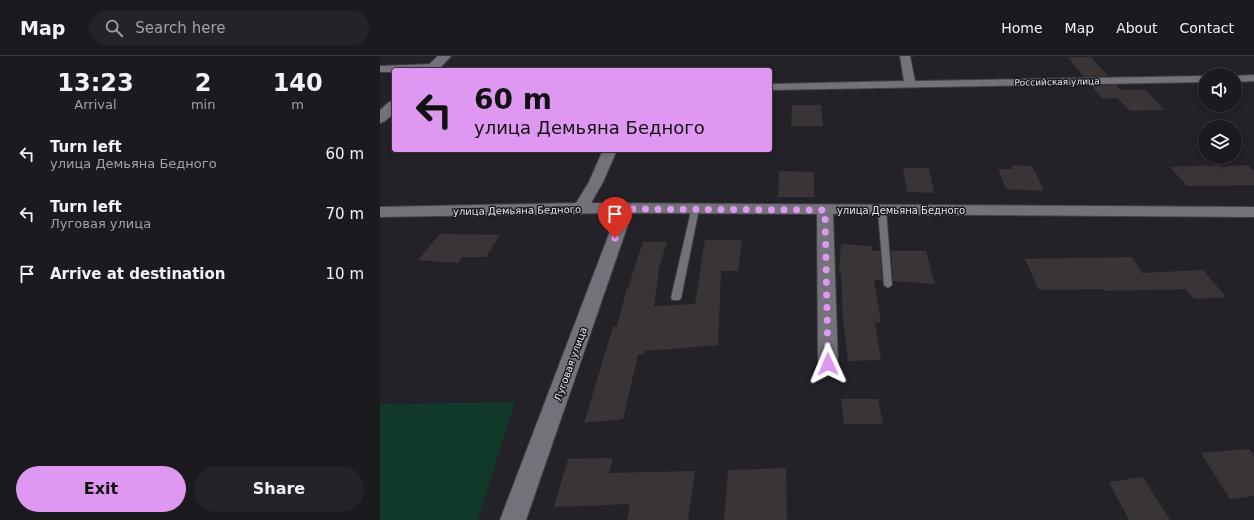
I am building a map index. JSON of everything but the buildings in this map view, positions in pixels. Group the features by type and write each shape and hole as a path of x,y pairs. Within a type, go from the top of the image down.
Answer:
{"street":[{"path":"433,68 445,56"},
{"path":"905,56 910,85"},
{"path":"380,69 392,69"},
{"path":"1242,79 1254,78"},
{"name":"Российская улица","path":"772,88 1198,79"},
{"path":"380,118 392,107"},
{"path":"581,208 596,182 609,152"},
{"name":"улица Демьяна Бедного","path":"380,212 581,208 1254,212"},
{"name":"Луговая улица","path":"513,520 626,209"},
{"path":"825,210 828,364"}],"lane":[{"path":"676,298 695,209"},
{"path":"882,210 888,285"}],"green space":[{"path":"515,402 478,520 380,520 380,404"}],"route":[{"path":"615,238 626,209 825,210 828,364"}]}
